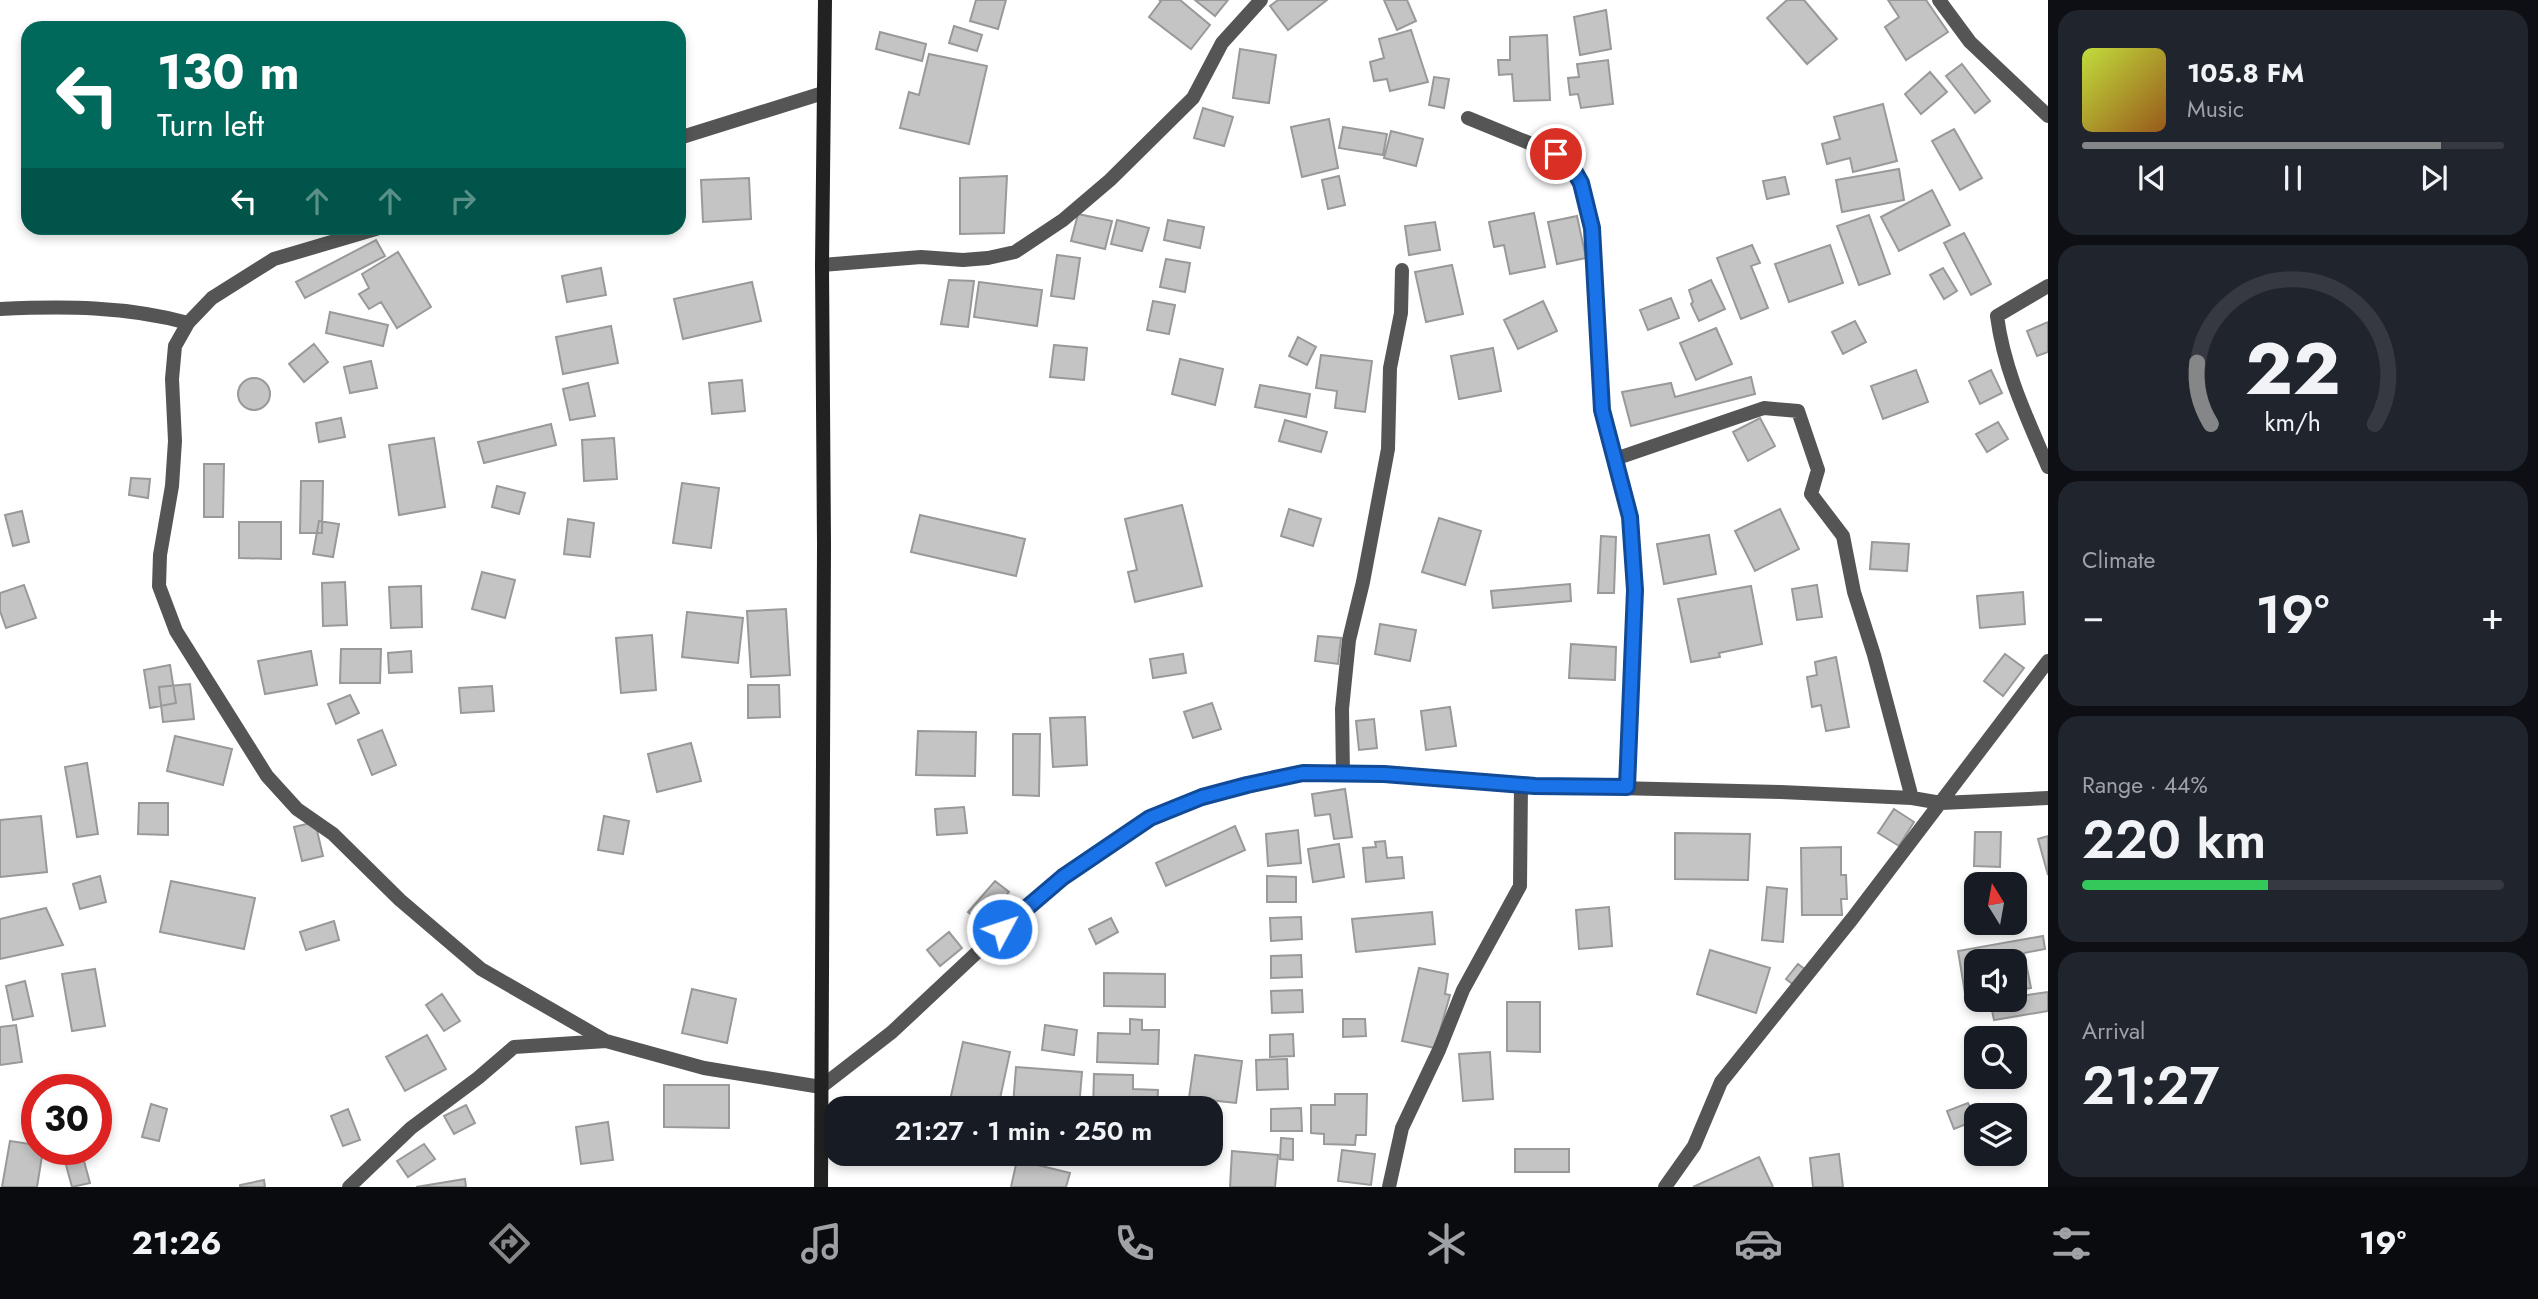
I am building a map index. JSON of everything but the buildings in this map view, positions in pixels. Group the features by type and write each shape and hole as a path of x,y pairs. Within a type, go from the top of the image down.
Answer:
{"street":[{"path":"821,1187 824,559 822,265 825,0"},
{"path":"822,265 921,257 963,260 1014,252 1063,220 1111,180 1193,98 1222,43 1261,0"},
{"path":"1940,0 1970,43 2048,116"},
{"path":"686,136 823,93"},
{"path":"1468,118 1556,154 1572,167 1581,183 1592,228 1602,410 1630,517 1635,590 1627,787"},
{"path":"355,235 274,259 212,298 188,323 176,346 172,379 175,441 172,486 160,555 159,586 176,631 267,776 297,809 333,834 400,900 481,969 606,1041 704,1068 821,1087 892,1032 1002,929 1063,877 1150,818 1202,797 1303,773 1384,774 1521,785 1912,798 1941,803 2048,798"},
{"path":"1343,774 1342,709 1349,640 1363,582 1388,449 1390,368 1401,313 1402,270"},
{"path":"2048,286 1997,316 2001,347 2008,368 2048,467"},
{"path":"0,309 56,306 148,312 188,323"},
{"path":"1615,459 1764,408 1798,411 1818,470 1811,494 1843,536 1854,592 1874,655 1912,798"},
{"path":"1665,1187 1693,1146 1721,1082 1852,919 2048,661"},
{"path":"1388,1187 1402,1128 1439,1050 1463,990 1520,886 1521,785"},
{"path":"349,1187 411,1128 478,1078 513,1047 606,1041"}],"route":[{"path":"1002,929 1063,877 1150,818 1202,797 1247,785 1303,773 1384,774 1535,786 1627,787 1635,590 1630,517 1602,410 1592,228 1581,183 1572,167 1556,154"}]}
